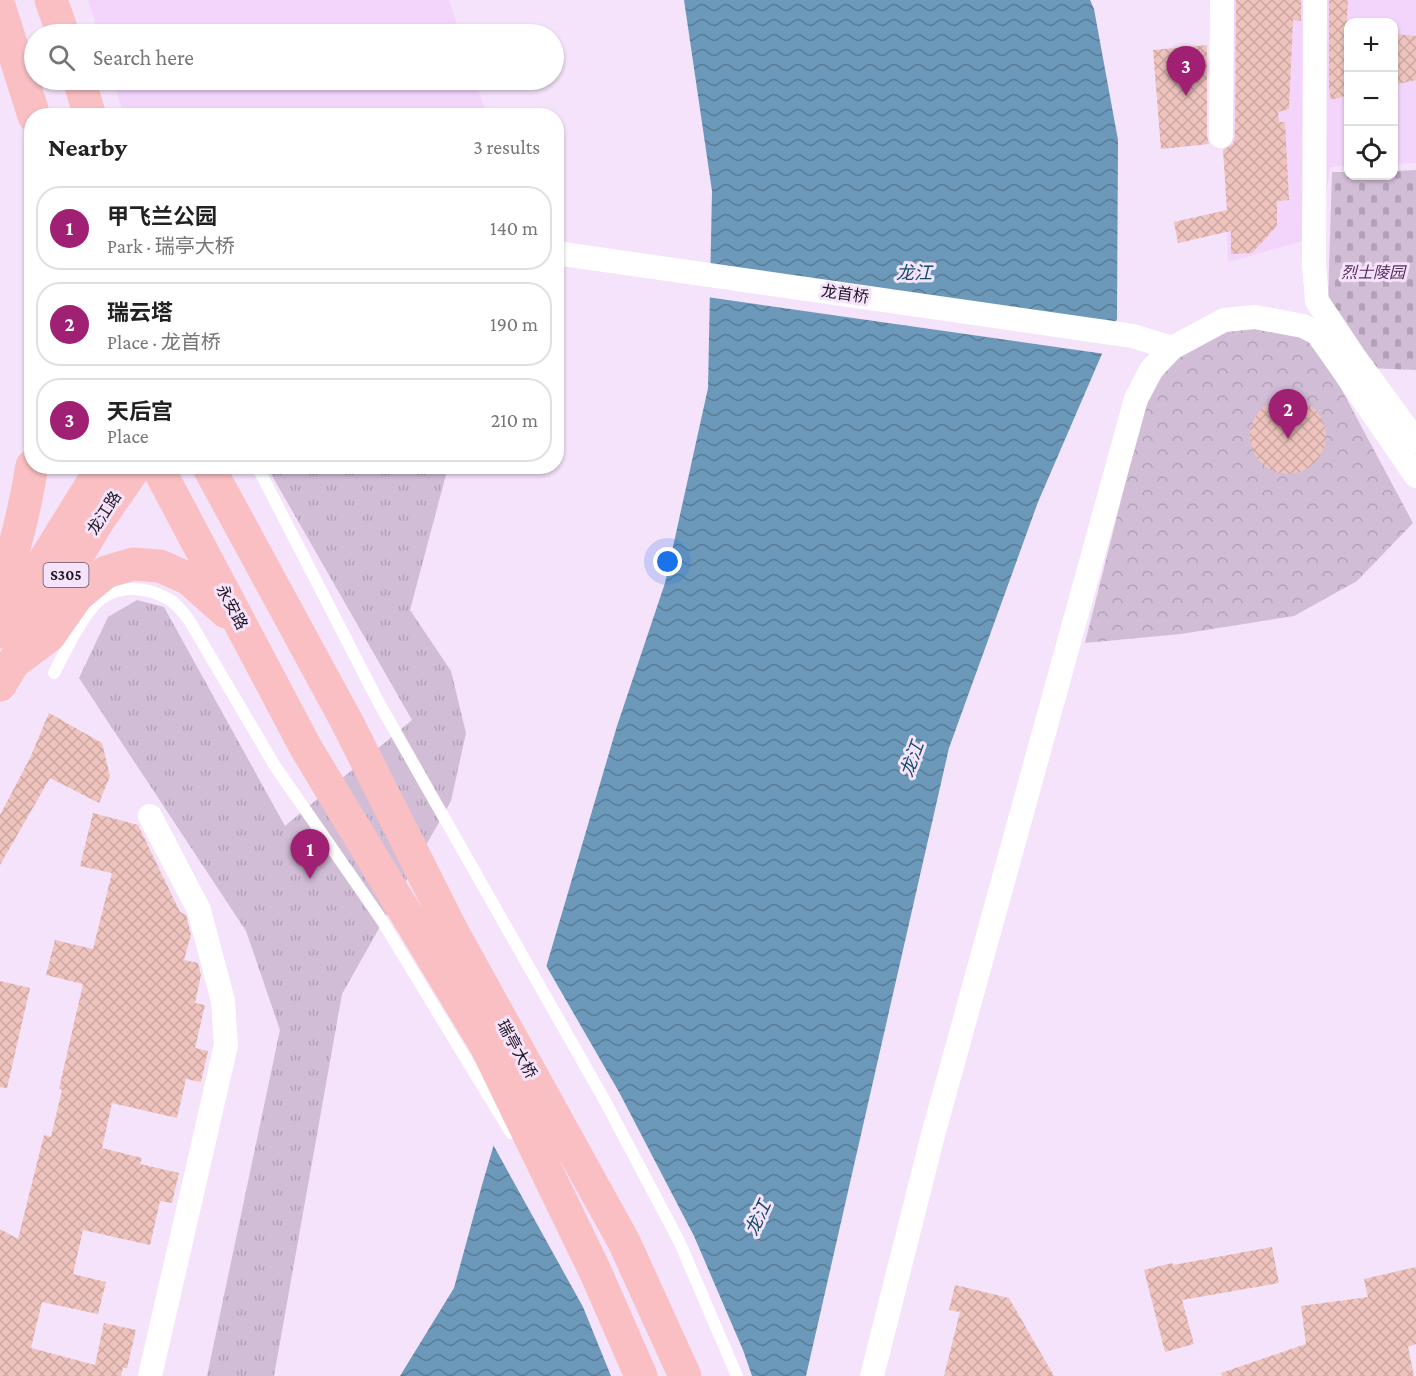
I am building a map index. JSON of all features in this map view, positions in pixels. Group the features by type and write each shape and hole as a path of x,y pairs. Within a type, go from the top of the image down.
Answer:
{"main road":[{"path":"51,0 59,24"},
{"path":"0,9 24,85"},
{"path":"26,90 31,108"},
{"path":"82,90 88,108"},
{"path":"0,591 25,504 31,474"},
{"path":"0,632 98,474"},
{"name":"龙江路","path":"7,674 98,521 130,474"},
{"name":"永安路","path":"161,474 306,748"},
{"name":"瑞亭大桥","path":"212,474 347,722 451,928 624,1242 685,1376"},
{"path":"7,674 49,636 76,596 106,572 133,564 160,566 189,579 242,626"},
{"name":"瑞亭大桥","path":"306,748 486,1046 595,1271 642,1376"}],"street":[{"path":"1221,136 1222,0"},
{"path":"1315,0 1314,255 1317,302 1416,441"},
{"name":"龙首桥","path":"564,254 1132,342"},
{"name":"龙首桥","path":"564,268 1132,342"},
{"path":"872,1376 933,1135 1136,399 1151,370 1172,348 1224,320 1255,317 1303,326 1317,333 1416,476"},
{"path":"1132,342 1172,348"},
{"path":"150,816 199,910 223,1001 226,1045 150,1376"}],"lane":[{"path":"261,474 379,703 588,1071 648,1182 680,1243 737,1376"},
{"path":"54,673 91,609 107,594 123,588 146,590 171,600 189,620 275,766 381,919 524,1153 601,1298 632,1376"}],"shaded area":[{"path":"88,0 449,0 457,24 96,24"},
{"path":"1220,0 1416,0 1416,163 1398,164 1398,18 1344,18 1344,166 1330,167 1321,236 1228,262"},
{"path":"116,90 478,90 485,108 122,108"}],"green space":[{"name":"烈士陵园","path":"1416,170 1416,370 1367,368 1328,302 1332,172 1344,172 1344,180 1398,180 1398,171"},
{"path":"1228,324 1314,338 1413,523 1357,581 1294,616 1181,634 1085,643 1144,409 1170,361"},
{"path":"271,474 446,474 410,610 451,671 466,733 451,801 342,994 274,1376 207,1376 280,1030 246,931 79,678 108,617 137,600 164,607 285,826 412,720"}],"water":[{"name":"龙江","path":"684,0 1090,0 1094,9 1118,140 1117,319 1038,502 949,748 806,1376 400,1376 454,1288 617,726 665,583 708,388 712,191"}],"pier":[{"path":"708,268 1117,327 1105,354 707,297"},
{"path":"544,962 619,1092 694,1236 752,1376 611,1376 583,1307 491,1141"}],"building":[{"path":"1236,0 1301,0 1301,21 1293,20 1289,109 1278,112 1279,122 1285,122 1289,200 1277,201 1277,226 1252,253 1231,254 1231,231 1178,243 1174,222 1227,210 1223,150 1233,144 1235,136"},
{"path":"1329,0 1348,0 1347,18 1344,18 1344,96 1331,100"},
{"path":"1398,34 1416,36 1416,80 1398,84"},
{"path":"1207,45 1207,136 1209,144 1161,149 1153,50"},
{"path":"1288,398 1302,401 1315,409 1323,422 1326,436 1323,450 1315,463 1302,471 1288,474 1274,471 1261,463 1253,450 1250,436 1253,422 1261,409 1274,401"},
{"path":"49,713 102,743 110,776 99,803 50,778 0,865 0,815 30,758"},
{"path":"93,813 138,825 180,912 186,915 191,934 184,960 198,963 201,975 195,1003 205,1005 195,1048 208,1051 201,1082 186,1079 177,1118 112,1103 102,1148 142,1158 140,1164 179,1173 172,1203 160,1201 150,1245 83,1230 73,1274 106,1282 98,1314 42,1302 31,1348 95,1365 104,1323 136,1330 127,1368 123,1368 121,1376 0,1376 0,1229 18,1239 44,1135 51,1137 62,1090 59,1089 83,984 46,975 55,940 93,949 112,873 80,866"},
{"path":"0,981 30,988 7,1088 0,1087"},
{"path":"1272,1247 1279,1283 1182,1300 1194,1344 1165,1352 1144,1270 1172,1263 1173,1265"},
{"path":"1416,1267 1416,1344 1408,1347 1414,1376 1222,1376 1221,1373 1306,1344 1301,1306 1368,1297 1364,1279"},
{"path":"955,1285 1009,1298 1054,1376 944,1376 960,1312 949,1310"}],"place":[{"name":"天后宫","path":"1186,96"},
{"name":"瑞云塔","path":"1288,439"},
{"name":"甲飞兰公园","path":"310,879"}]}
